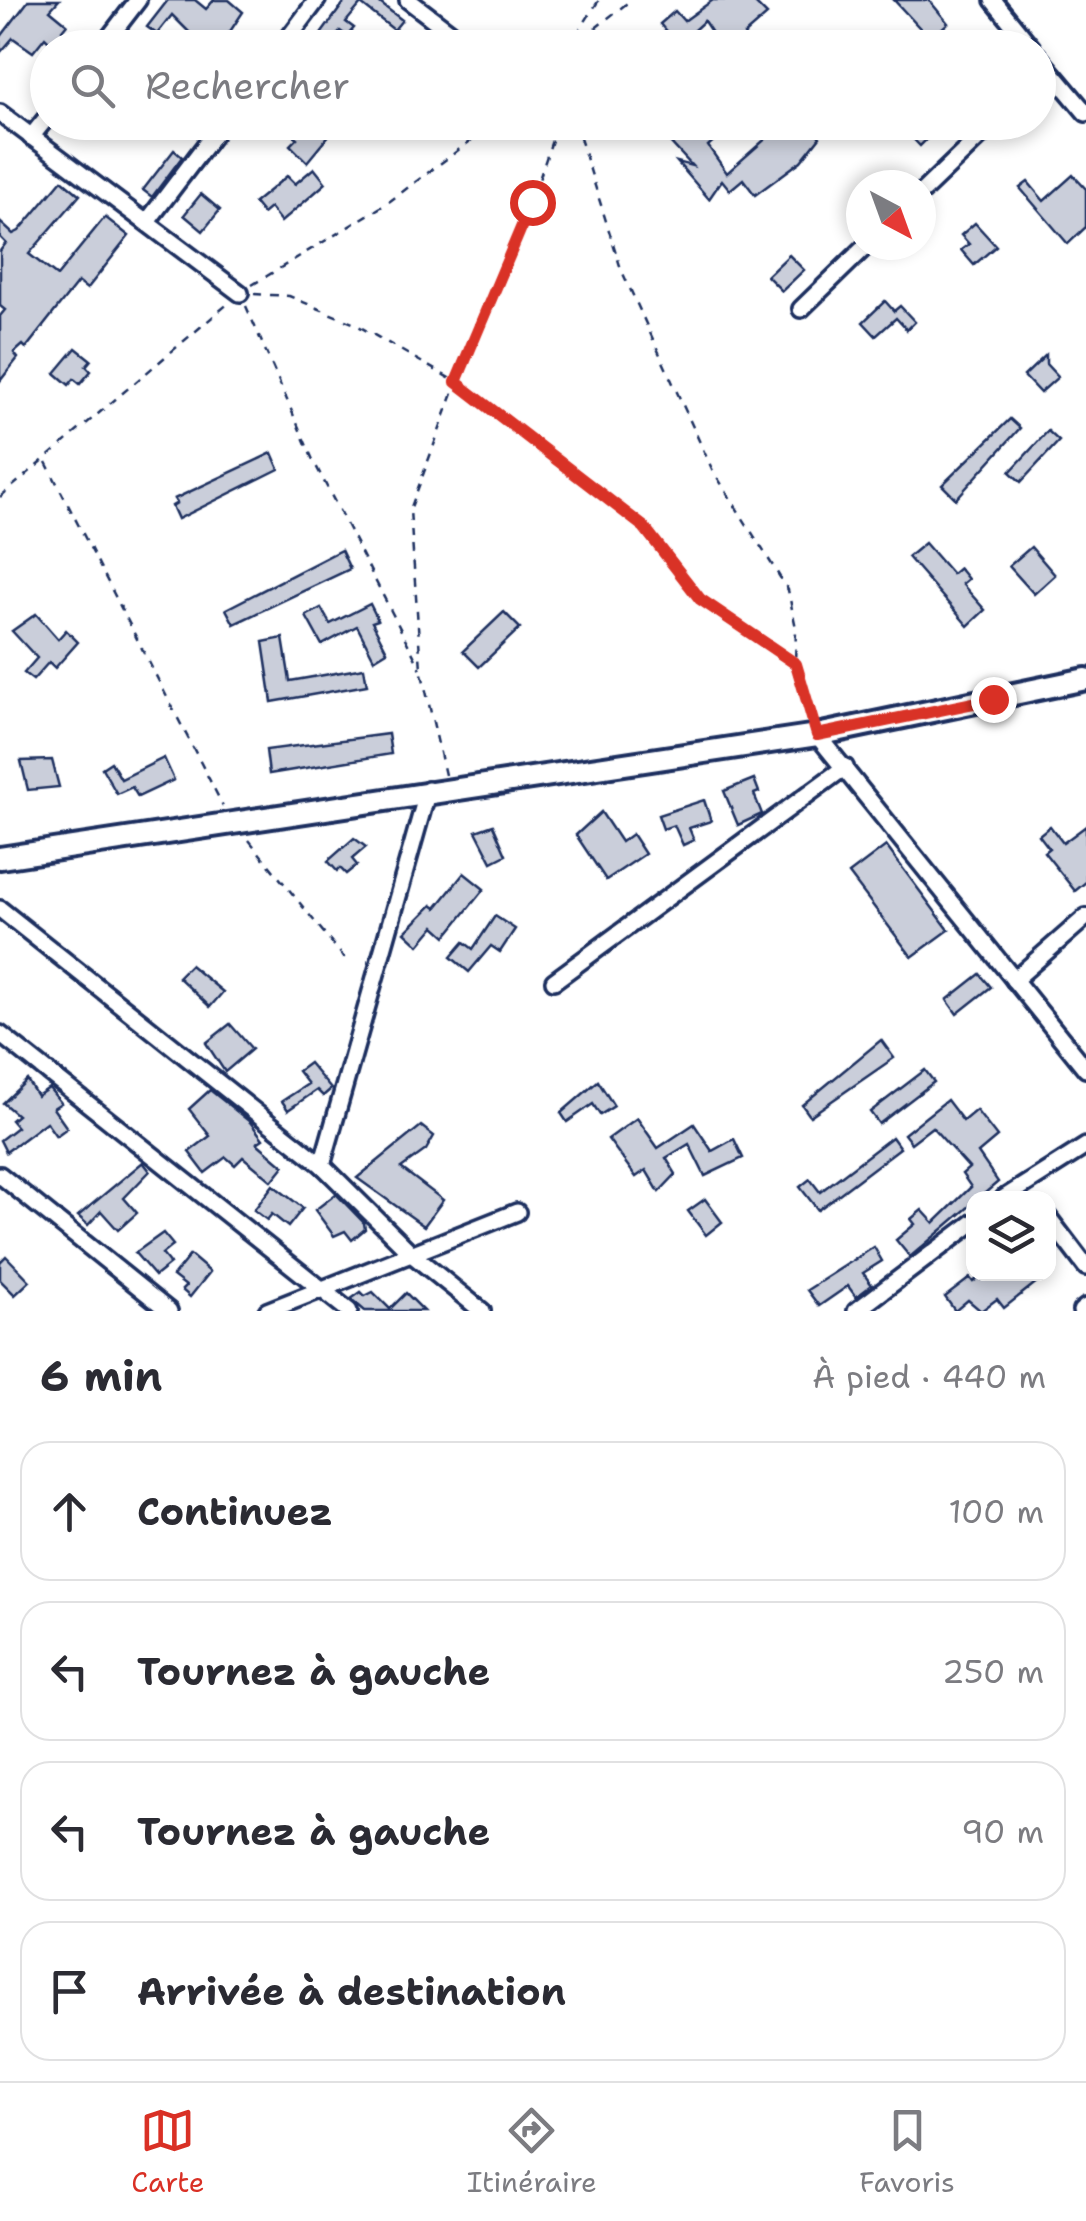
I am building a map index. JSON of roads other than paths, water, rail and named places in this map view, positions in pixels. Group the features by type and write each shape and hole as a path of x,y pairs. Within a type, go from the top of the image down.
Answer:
{"main road":[{"path":"0,858 230,820 817,735 1086,679"}],"street":[{"path":"115,30 138,0"},
{"path":"294,30 317,0"},
{"path":"408,0 447,30"},
{"path":"992,0 1017,30"},
{"path":"1056,86 1086,113"},
{"path":"0,113 30,136"},
{"path":"35,140 240,293"},
{"path":"147,222 209,140"},
{"path":"936,179 976,140"},
{"path":"801,309 852,260"},
{"path":"817,735 1086,1069"},
{"path":"554,981 846,768"},
{"path":"322,1166 438,789"},
{"path":"0,910 322,1166 414,1256 482,1311"},
{"path":"1014,980 1086,917"},
{"path":"0,1034 349,1311"},
{"path":"1014,1191 1086,1146"},
{"path":"0,1174 169,1311"},
{"path":"1023,1184 1028,1191"},
{"path":"267,1311 517,1212"},
{"path":"864,1309 966,1228"},
{"path":"1056,1228 1086,1267"}]}
